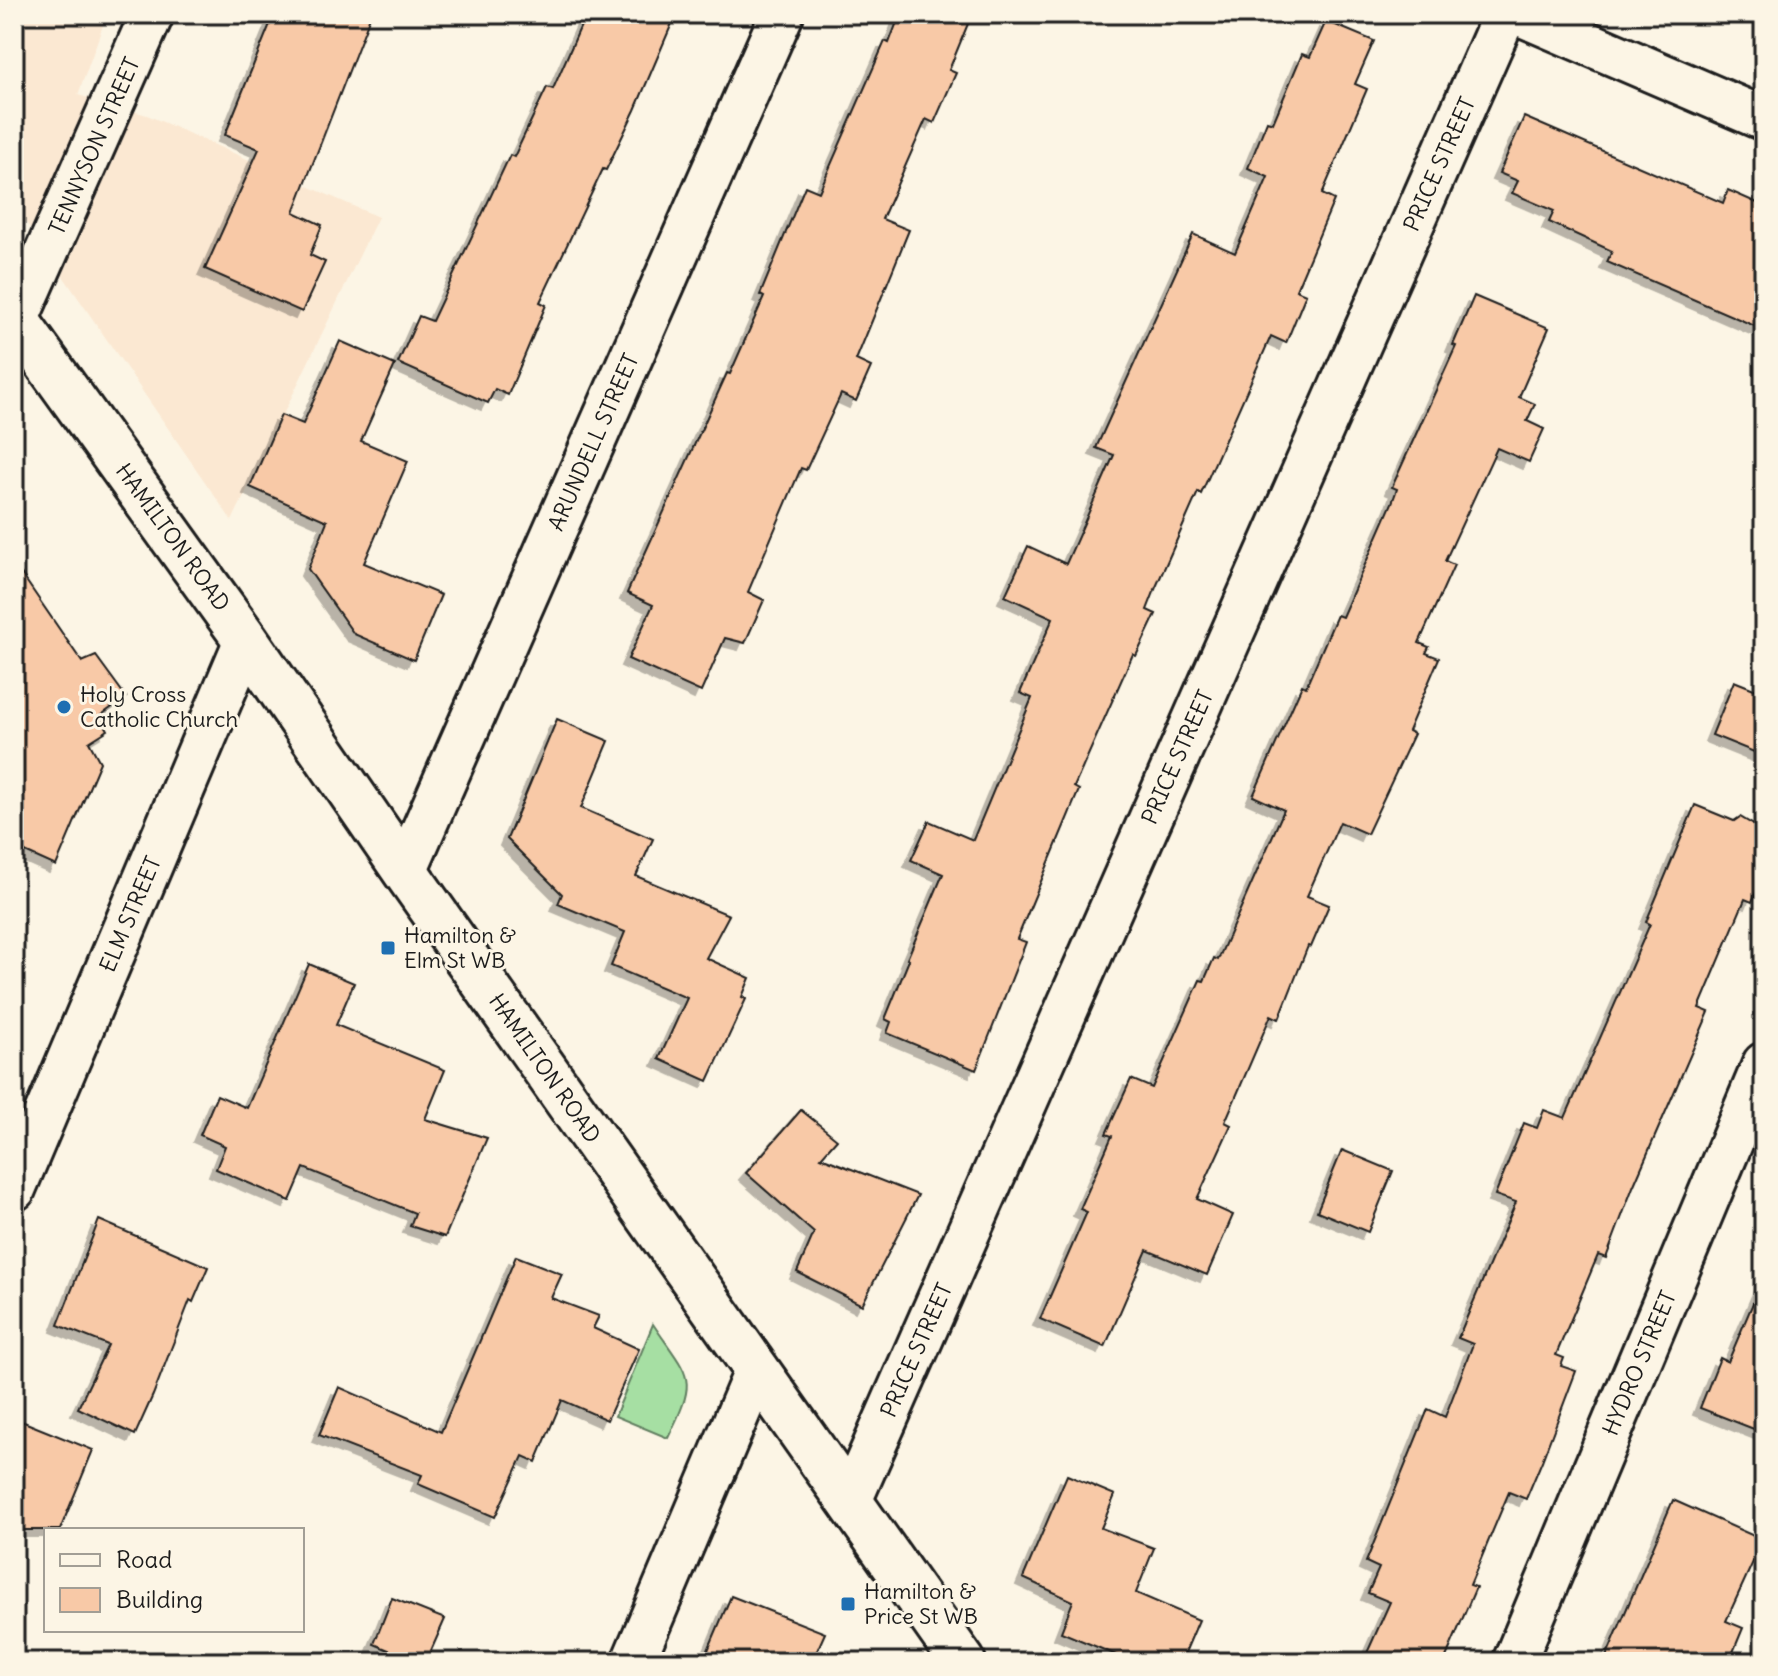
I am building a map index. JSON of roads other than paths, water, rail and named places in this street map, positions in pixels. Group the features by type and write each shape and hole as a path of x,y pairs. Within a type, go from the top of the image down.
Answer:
{"main road":[{"name":"HAMILTON ROAD","path":"15,319 246,640 405,871 963,1662"}],"street":[{"name":"TENNYSON STREET","path":"15,319 152,14"},
{"name":"ARUNDELL STREET","path":"405,871 782,14"},
{"name":"PRICE STREET","path":"850,1501 1505,14"},
{"path":"1520,14 1764,119"},
{"name":"ELM STREET","path":"14,1189 246,640"},
{"name":"HYDRO STREET","path":"1514,1662 1764,1064"},
{"path":"633,1662 757,1369"}],"place":[{"name":"Holy Cross Catholic Church","path":"64,707"},
{"name":"Hamilton & Elm St WB","path":"388,948"},
{"name":"Hamilton & Price St WB","path":"848,1604"}]}
